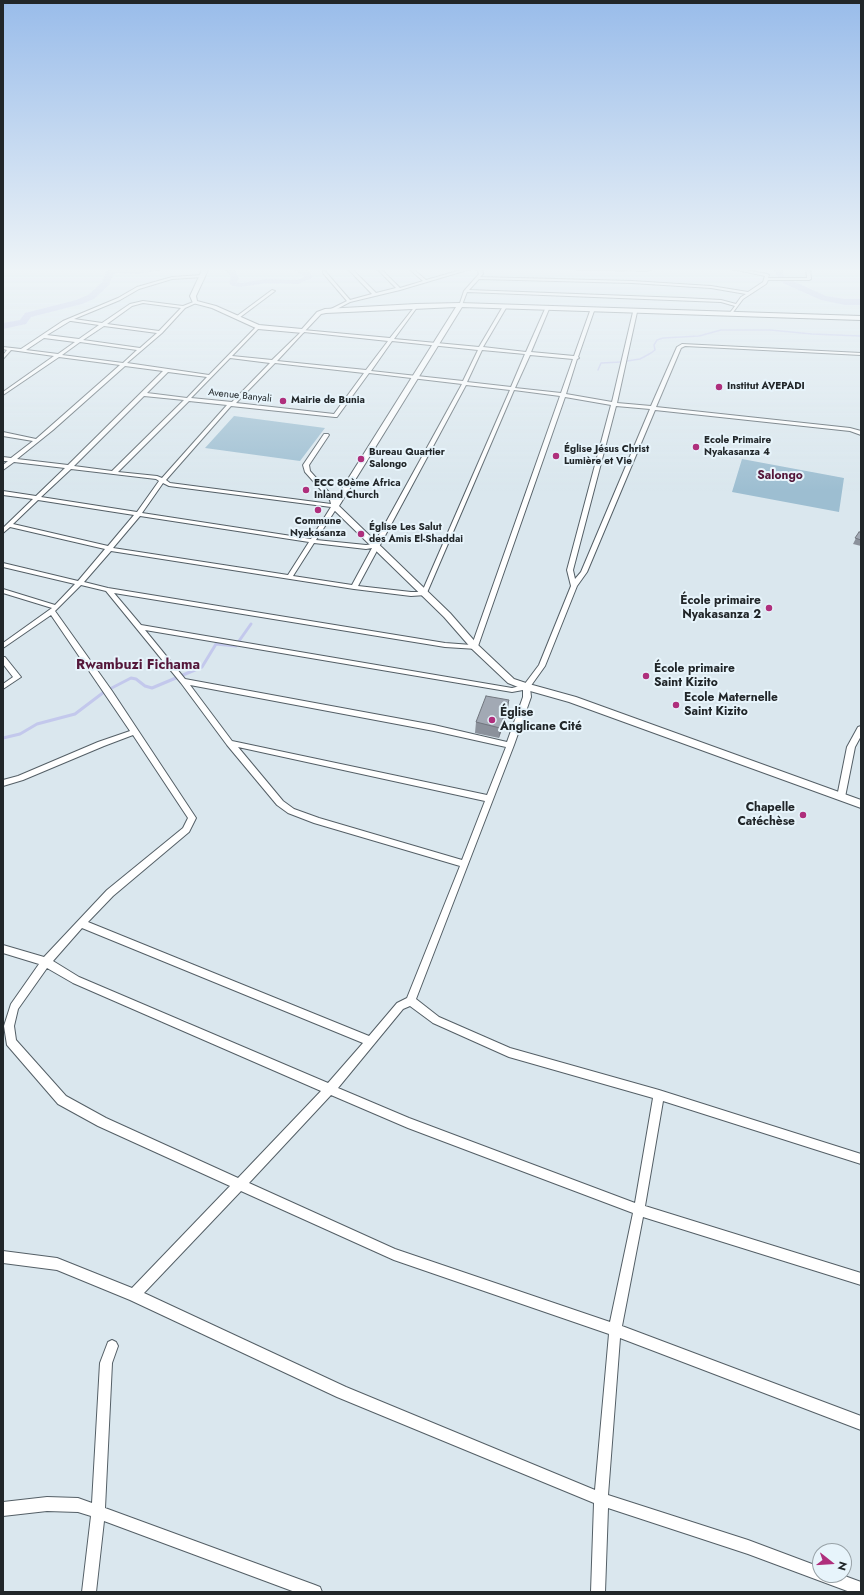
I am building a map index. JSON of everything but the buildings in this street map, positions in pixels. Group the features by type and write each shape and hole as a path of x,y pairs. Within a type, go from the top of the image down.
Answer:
{"street":[{"path":"21,351 33,342"},
{"path":"3,394 75,342"},
{"path":"95,342 141,349"},
{"path":"3,468 148,342"},
{"path":"113,473 243,342"},
{"path":"3,646 54,609 80,583 140,513 162,481 232,403 292,342"},
{"path":"367,372 389,342"},
{"path":"418,342 577,358"},
{"path":"354,587 464,384 484,342"},
{"path":"424,594 532,342"},
{"path":"475,647 582,342"},
{"path":"574,586 570,570 614,404 628,342"},
{"path":"290,576 435,344"},
{"path":"139,627 512,690 526,687 542,666 574,586 584,572 679,347 684,345 861,354"},
{"path":"3,348 210,376"},
{"path":"3,358 10,350"},
{"path":"229,357 415,377 564,395 614,404 654,407 861,432"},
{"path":"3,531 94,444 166,371"},
{"name":"Avenue Banyali","path":"142,394 232,403 335,416 367,372"},
{"path":"3,434 36,440"},
{"path":"326,435 306,465 307,471 333,500 335,506 447,615 475,647 511,681 526,687 572,699 861,804"},
{"path":"3,459 158,478 169,484 335,506"},
{"path":"3,493 140,513 312,541 366,547 377,546"},
{"path":"9,525 120,550 354,587 410,594 424,594"},
{"path":"3,565 108,590 437,644 475,647"},
{"path":"108,590 181,678 268,791 280,803 291,811 317,821 466,864"},
{"path":"3,591 54,609 192,818 186,830 110,893 81,923 46,962 14,1007 9,1026 11,1042 62,1100 102,1122 238,1185 394,1254 615,1330 861,1423"},
{"path":"3,659 17,677 3,687"},
{"path":"181,678 434,728 510,745"},
{"path":"134,1295 329,1090 400,1006 411,1001 466,864 510,745 527,697 526,687"},
{"path":"841,797 851,747 861,729"},
{"path":"861,729 861,743"},
{"path":"3,783 20,778 101,744 135,732"},
{"path":"230,743 490,799"},
{"path":"81,923 370,1041"},
{"path":"3,949 46,962 76,980 408,1123 639,1210 861,1279"},
{"path":"411,1001 436,1020 509,1052 659,1095 861,1159"},
{"path":"598,1592 601,1499 615,1330 639,1210 659,1095"},
{"path":"3,1257 57,1264 134,1295 342,1392 601,1499 748,1546 812,1571"},
{"path":"89,1592 98,1512 106,1363 112,1346"},
{"path":"3,1509 47,1504 78,1505 315,1592"},
{"path":"843,1583 861,1590"}],"shaded area":[{"path":"234,416 325,428 300,461 205,448"},
{"path":"742,459 844,478 839,512 732,492"}],"waterway":[{"path":"627,361 640,359 651,353 655,350 654,345 656,342"},
{"path":"598,370 601,363 621,362"},
{"path":"239,641 251,624"},
{"path":"3,738 20,734 37,724 75,714 104,692 131,678 136,679 145,686 152,688 202,667 216,644 236,646"}],"place":[{"name":"Institut AVEPADI","path":"719,387"},
{"name":"Mairie de Bunia","path":"283,401"},
{"name":"Ecole Primaire Nyakasanza 4","path":"696,447"},
{"name":"Église Jésus Christ Lumière et Vie","path":"556,456"},
{"name":"Bureau Quartier Salongo","path":"361,459"},
{"name":"ECC 80ème Africa Inland Church","path":"306,490"},
{"name":"Commune Nyakasanza","path":"318,510"},
{"name":"Église Les Salut des Amis El-Shaddai","path":"361,534"},
{"name":"École primaire Nyakasanza 2","path":"769,608"},
{"name":"École primaire Saint Kizito","path":"646,676"},
{"name":"Ecole Maternelle Saint Kizito","path":"676,705"},
{"name":"Église Anglicane Cité","path":"492,720"},
{"name":"Chapelle Catéchèse","path":"803,815"}],"district":[{"name":"Salongo","path":"780,476"},
{"name":"Rwambuzi Fichama","path":"138,666"}]}
